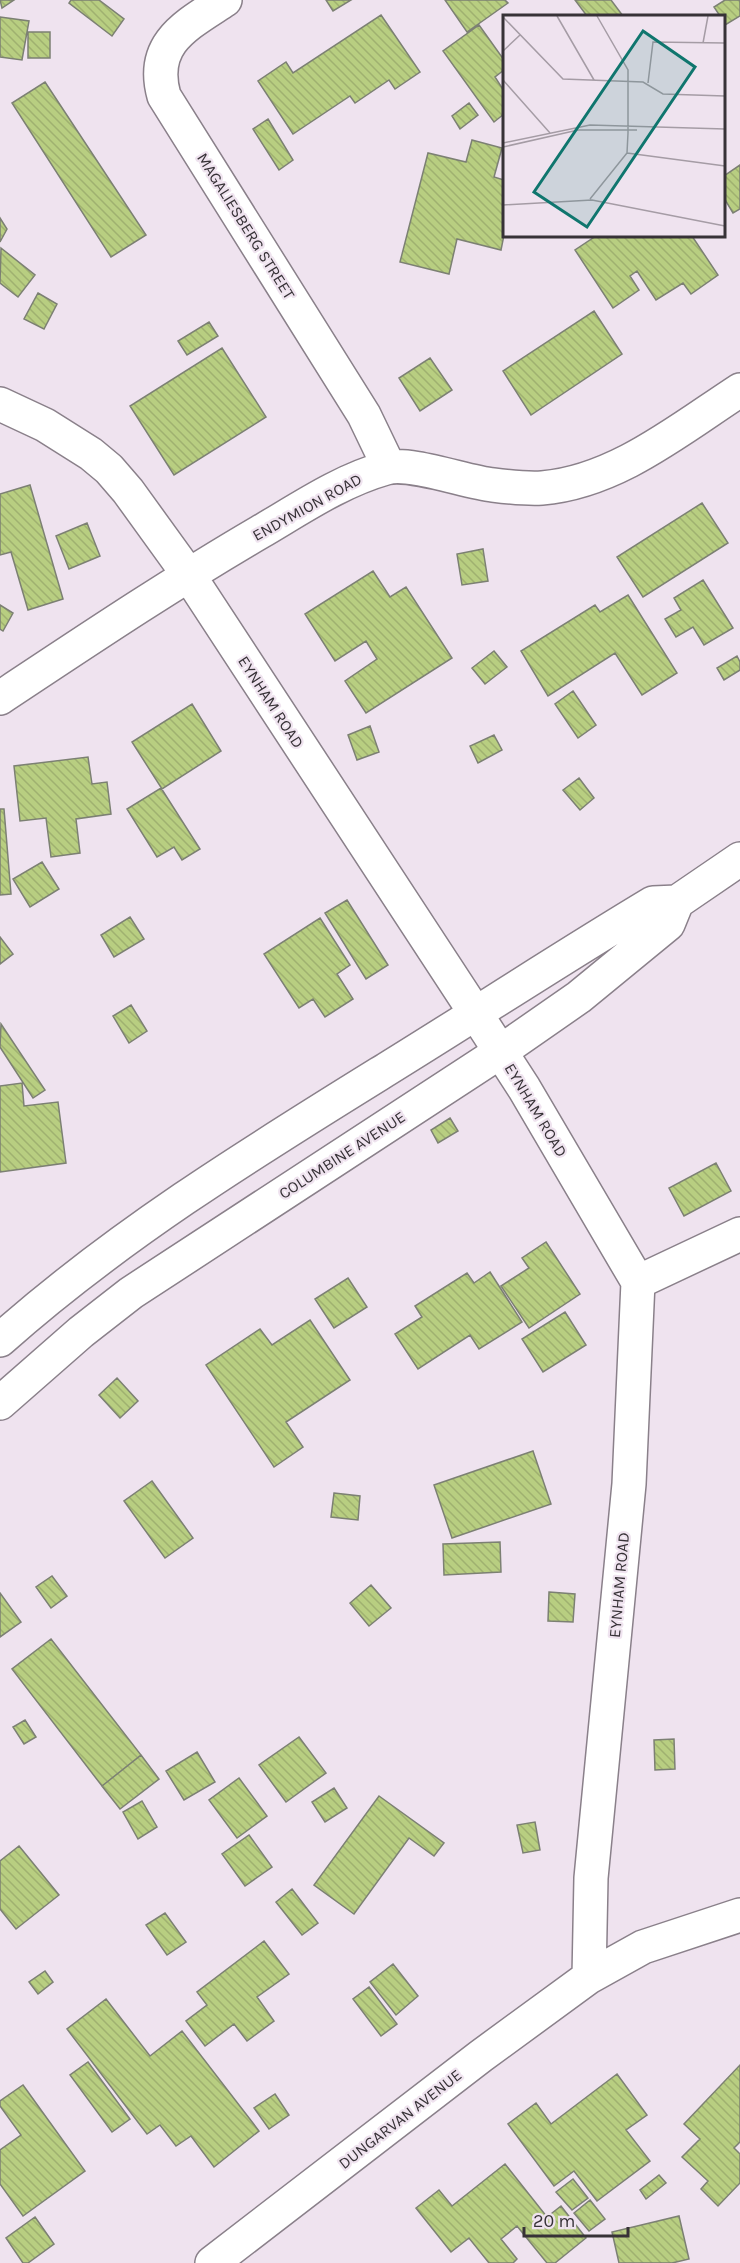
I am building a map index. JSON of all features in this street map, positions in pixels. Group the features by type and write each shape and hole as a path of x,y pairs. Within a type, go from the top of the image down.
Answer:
{"street":[{"name":"MAGALIESBERG STREET","path":"225,0 189,23 169,44 160,63 160,81 164,96 358,406 382,448 389,467"},
{"name":"ENDYMION ROAD","path":"0,698 188,574 332,490 363,475 389,467 426,471 484,484 516,488 543,488 571,483 602,474 641,454 740,390"},
{"name":"EYNHAM ROAD","path":"0,404 71,440 109,469 128,491 188,574 476,1014 638,1282 629,1484 591,1878 589,1977"},
{"name":"COLUMBINE AVENUE","path":"0,1340 40,1305 103,1256 232,1165 653,903 677,902 740,859"},
{"name":"COLUMBINE AVENUE","path":"0,1403 81,1332 131,1293 500,1052 579,997 668,924 677,902"},
{"path":"638,1282 740,1234"},
{"path":"103,1256 131,1293"},
{"name":"DUNGARVAN AVENUE","path":"212,2263 481,2056 589,1977 643,1947 740,1915"}],"building":[{"path":"0,0 14,0 2,8"},
{"path":"71,0 99,0 124,19 112,36 69,3"},
{"path":"326,0 351,0 333,11"},
{"path":"445,0 505,0 508,3 467,32"},
{"path":"575,0 611,0 622,15 586,15"},
{"path":"725,0 740,0 740,16 725,25 725,15 719,15 714,7"},
{"path":"381,15 420,72 395,89 389,80 355,103 350,96 293,134 258,81 286,62 293,73"},
{"path":"0,17 29,21 22,60 0,57"},
{"path":"479,25 503,59 503,71 495,77 503,89 503,115 494,122 443,51"},
{"path":"28,32 50,32 50,58 28,58"},
{"path":"45,82 146,235 111,257 12,103"},
{"path":"469,103 478,115 460,129 452,116"},
{"path":"268,119 293,160 279,170 253,129"},
{"path":"472,140 502,148 494,177 503,180 504,237 501,250 457,239 449,274 400,262 428,153 466,162"},
{"path":"740,165 740,209 733,213 725,200 725,175"},
{"path":"0,218 7,229 0,242"},
{"path":"594,237 693,237 718,275 691,294 683,283 656,300 637,271 630,276 639,290 613,308 575,250"},
{"path":"1,248 35,275 18,297 0,283"},
{"path":"38,293 57,304 44,329 24,319"},
{"path":"594,311 622,354 531,415 503,371"},
{"path":"209,322 218,336 187,355 178,341"},
{"path":"222,348 266,417 174,475 130,406"},
{"path":"430,358 452,390 420,411 399,378"},
{"path":"30,485 63,599 28,610 11,552 0,555 0,494"},
{"path":"702,503 728,543 643,597 617,557"},
{"path":"87,523 100,556 69,569 56,536"},
{"path":"483,549 488,581 462,585 457,554"},
{"path":"373,571 390,597 406,587 452,658 366,713 345,681 377,659 366,641 335,661 305,614"},
{"path":"703,580 733,628 704,645 693,627 676,637 665,619 681,610 674,598"},
{"path":"628,595 677,673 642,695 615,653 548,696 521,651 595,605 600,612"},
{"path":"0,605 13,613 3,631 0,629"},
{"path":"494,651 507,667 485,684 472,668"},
{"path":"737,656 740,670 724,680 717,668"},
{"path":"573,691 596,725 578,738 555,704"},
{"path":"192,704 221,751 162,789 132,742"},
{"path":"370,726 379,752 357,760 348,735"},
{"path":"494,735 502,750 478,763 470,746"},
{"path":"88,757 92,784 107,782 111,814 76,819 80,853 51,857 46,818 20,821 14,766"},
{"path":"579,778 594,798 580,810 563,790"},
{"path":"161,788 200,849 182,860 174,847 157,857 127,809"},
{"path":"0,809 4,809 11,894 0,895"},
{"path":"42,862 59,889 30,907 13,879"},
{"path":"347,900 388,965 366,979 325,913"},
{"path":"130,917 144,939 114,957 101,935"},
{"path":"320,918 350,965 337,974 353,999 325,1017 313,999 299,1008 264,954"},
{"path":"0,937 13,954 0,964"},
{"path":"131,1005 147,1031 129,1043 113,1016"},
{"path":"1,1024 45,1090 33,1098 0,1047"},
{"path":"22,1083 24,1106 58,1102 66,1163 0,1172 0,1086"},
{"path":"450,1118 458,1131 438,1143 431,1130"},
{"path":"716,1163 731,1191 684,1216 669,1188"},
{"path":"546,1242 580,1294 529,1328 501,1286 529,1268 522,1258"},
{"path":"490,1272 522,1322 479,1349 470,1335 418,1369 395,1334 422,1317 415,1306 467,1273 474,1283"},
{"path":"348,1278 367,1307 334,1328 315,1299"},
{"path":"565,1312 586,1345 543,1372 522,1339"},
{"path":"310,1320 350,1380 286,1422 303,1447 274,1467 206,1365 260,1329 272,1345"},
{"path":"117,1378 138,1401 120,1418 99,1395"},
{"path":"533,1451 551,1504 452,1538 434,1485"},
{"path":"152,1481 193,1538 165,1558 124,1501"},
{"path":"334,1493 360,1496 358,1520 331,1517"},
{"path":"500,1542 501,1572 444,1575 443,1544"},
{"path":"52,1576 67,1596 51,1608 36,1587"},
{"path":"371,1585 391,1608 369,1626 350,1603"},
{"path":"549,1592 575,1594 573,1622 548,1621"},
{"path":"0,1593 21,1622 0,1637"},
{"path":"51,1639 141,1755 102,1786 12,1669"},
{"path":"25,1720 36,1737 24,1744 13,1727"},
{"path":"299,1737 326,1773 286,1802 259,1765"},
{"path":"674,1739 675,1769 655,1770 654,1740"},
{"path":"197,1752 215,1782 184,1800 166,1771"},
{"path":"141,1755 159,1779 120,1809 102,1786"},
{"path":"239,1778 267,1816 237,1838 209,1800"},
{"path":"334,1788 347,1808 325,1822 312,1802"},
{"path":"379,1796 444,1843 434,1856 409,1838 354,1914 314,1885"},
{"path":"142,1801 157,1827 138,1839 123,1812"},
{"path":"535,1822 540,1850 523,1853 517,1825"},
{"path":"249,1835 272,1867 245,1886 222,1854"},
{"path":"19,1846 59,1895 16,1929 0,1909 0,1861"},
{"path":"292,1889 318,1923 302,1935 276,1902"},
{"path":"165,1913 186,1942 167,1955 146,1925"},
{"path":"264,1941 289,1974 257,1997 274,2021 247,2041 234,2024 205,2046 186,2021 207,2005 197,1992"},
{"path":"393,1964 418,1996 396,2015 370,1982"},
{"path":"45,1971 53,1982 38,1994 29,1982"},
{"path":"369,1987 397,2024 381,2036 353,1999"},
{"path":"106,1999 150,2056 182,2031 259,2131 214,2167 191,2136 176,2146 160,2125 147,2134 67,2029"},
{"path":"88,2062 130,2119 112,2132 70,2075"},
{"path":"740,2065 740,2142 734,2148 740,2154 740,2183 718,2206 701,2189 708,2181 682,2157 700,2139 684,2124"},
{"path":"617,2074 647,2115 626,2130 650,2161 597,2201 574,2171 554,2186 508,2124 536,2103 551,2124"},
{"path":"23,2085 85,2171 23,2216 0,2184 0,2150 21,2135 0,2106 0,2101"},
{"path":"275,2094 289,2115 269,2129 254,2108"},
{"path":"505,2164 547,2217 561,2206 586,2238 555,2263 547,2263 517,2226 501,2239 517,2259 513,2263 489,2263 469,2238 451,2252 416,2208 439,2190 452,2206"},
{"path":"659,2175 666,2183 646,2199 640,2190"},
{"path":"573,2179 588,2198 572,2210 556,2192"},
{"path":"590,2200 605,2219 589,2231 574,2213"},
{"path":"679,2216 689,2259 672,2263 619,2263 612,2232"},
{"path":"35,2217 54,2244 28,2263 23,2263 6,2238"}]}
